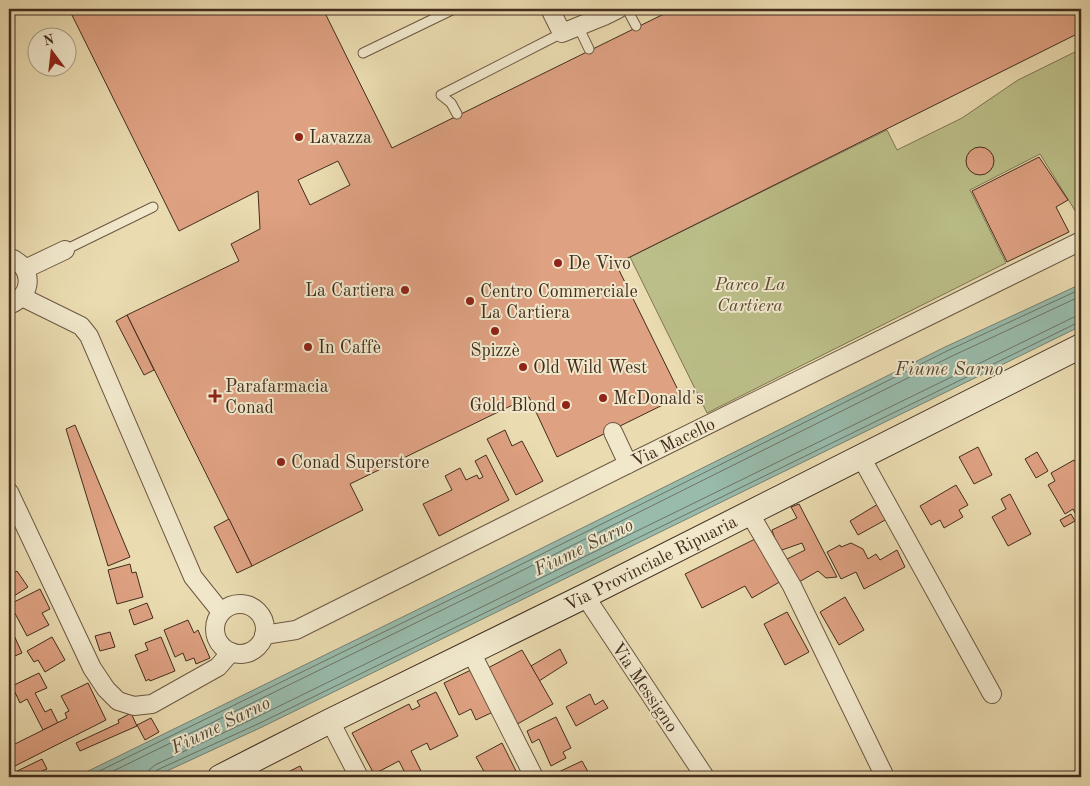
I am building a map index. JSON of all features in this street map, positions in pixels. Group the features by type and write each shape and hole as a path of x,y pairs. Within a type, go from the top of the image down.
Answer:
{"main road":[{"name":"Via Provinciale Ripuaria","path":"220,777 750,514 1081,346"}],"street":[{"path":"550,9 562,33 618,9"},
{"name":"Via Macello","path":"264,635 296,630 1081,241"},
{"path":"25,270 65,250"},
{"path":"9,257 16,260 25,270 28,281 26,290 16,301 82,326 90,336 193,577 222,612"},
{"path":"613,432 628,464"},
{"path":"861,458 992,694"},
{"path":"9,492 92,668 106,690 118,701 134,706 152,704 218,667 231,652"},
{"path":"750,514 792,586 884,777"},
{"name":"Via Messigno","path":"584,596 705,777"},
{"path":"244,604 258,612 262,619 264,635 261,643 247,653 231,652 223,648 215,634 217,618 228,607 244,604"},
{"path":"471,652 534,777"},
{"path":"330,721 359,777"}],"lane":[{"path":"364,53 454,9"},
{"path":"627,9 636,26"},
{"path":"578,26 590,49"},
{"path":"457,114 451,102 441,95 562,33"},
{"path":"65,250 154,206"}],"green space":[{"name":"Parco La Cartiera","path":"1081,49 1081,217 1079,217 1040,154 970,190 1006,263 707,413 630,257 887,130 897,150 962,118 1018,80"}],"water":[{"name":"Fiume Sarno","path":"1081,284 1081,326 262,727 154,777 76,777 482,578 945,347"}],"building":[{"name":"La Cartiera","path":"69,9 323,9 392,148 674,9 1081,9 1081,32 616,264 681,396 557,457 529,397 350,484 363,510 252,566 127,315 239,261 231,244 260,229 258,191 179,231","holes":["338,161 350,185 310,205 298,180"]},
{"path":"980,147 990,151 994,161 990,171 980,175 970,171 966,161 970,151"},
{"path":"1039,157 1068,200 1056,207 1069,232 1007,262 972,191"},
{"path":"127,315 154,370 144,375 116,321"},
{"path":"75,425 130,557 108,566 66,429"},
{"path":"505,430 512,446 522,441 543,481 516,495 487,439"},
{"path":"978,447 992,475 974,484 959,457"},
{"path":"1037,452 1048,471 1036,478 1025,459"},
{"path":"486,455 509,500 439,536 423,504 452,490 445,476 460,468 466,480 477,475 479,479 483,477 475,461"},
{"path":"1074,460 1077,464 1081,462 1081,512 1076,515 1073,509 1065,514 1048,485 1055,481 1051,473"},
{"path":"956,485 968,505 959,510 963,517 944,528 940,520 931,525 920,506"},
{"path":"1010,494 1031,534 1008,546 992,517 1006,509 1001,499"},
{"path":"799,504 837,577 826,578 818,571 799,582 783,561 805,550 802,543 779,551 772,530 797,518 791,507"},
{"path":"878,504 887,519 858,535 850,521"},
{"path":"1071,514 1075,521 1064,527 1060,520"},
{"path":"229,519 252,566 237,573 214,527"},
{"path":"757,538 783,580 752,598 745,586 702,608 685,574"},
{"path":"851,543 863,549 868,559 876,554 880,560 897,550 905,567 864,589 856,572 841,579 827,552 840,545 841,547"},
{"path":"130,564 132,573 136,572 143,597 117,604 108,570"},
{"path":"17,571 28,587 14,596 9,587 9,576"},
{"path":"40,589 50,609 42,613 49,625 27,636 10,604"},
{"path":"845,597 864,630 839,645 820,612"},
{"path":"147,603 153,618 134,625 129,610"},
{"path":"787,612 809,652 785,665 764,624"},
{"path":"188,620 194,633 198,630 210,658 196,664 194,658 186,661 183,653 175,657 164,630"},
{"path":"12,631 22,653 10,658 14,667 9,669 9,633"},
{"path":"110,632 115,647 100,651 95,636"},
{"path":"52,637 65,660 45,672 38,660 34,662 27,651"},
{"path":"161,637 175,671 146,681 135,655 148,650 145,643"},
{"path":"560,649 567,663 539,681 531,666"},
{"path":"522,650 553,704 512,727 486,669"},
{"path":"473,669 493,712 476,720 471,709 459,715 444,683"},
{"path":"39,673 47,688 35,693 45,712 51,709 58,723 43,730 27,699 20,703 12,686"},
{"path":"88,683 106,720 9,769 9,747 67,718 65,713 69,711 61,696"},
{"path":"436,692 458,736 430,750 427,743 411,751 424,777 407,777 399,761 374,774 352,733 409,704 412,710 420,706 417,701"},
{"path":"590,694 595,705 603,700 608,708 576,726 566,707"},
{"path":"131,713 137,726 80,751 76,743 119,723 118,720"},
{"path":"556,717 571,748 563,752 566,758 551,766 539,739 532,743 527,731"},
{"path":"151,718 159,732 145,740 137,725"},
{"path":"502,743 518,775 514,777 487,777 476,757"},
{"path":"42,759 47,769 28,777 9,777 9,775"},
{"path":"582,761 591,777 548,777"},
{"path":"300,766 306,777 278,777"}],"place":[{"name":"Lavazza","path":"299,137"},
{"name":"De Vivo","path":"558,263"},
{"name":"La Cartiera","path":"405,290"},
{"name":"Centro Commerciale La Cartiera","path":"470,301"},
{"name":"Spizzè","path":"495,331"},
{"name":"In Caffè","path":"308,347"},
{"name":"Old Wild West","path":"523,367"},
{"name":"Parafarmacia Conad","path":"215,396"},
{"name":"McDonald's","path":"603,398"},
{"name":"Gold Blond","path":"566,405"},
{"name":"Conad Superstore","path":"281,462"}]}
